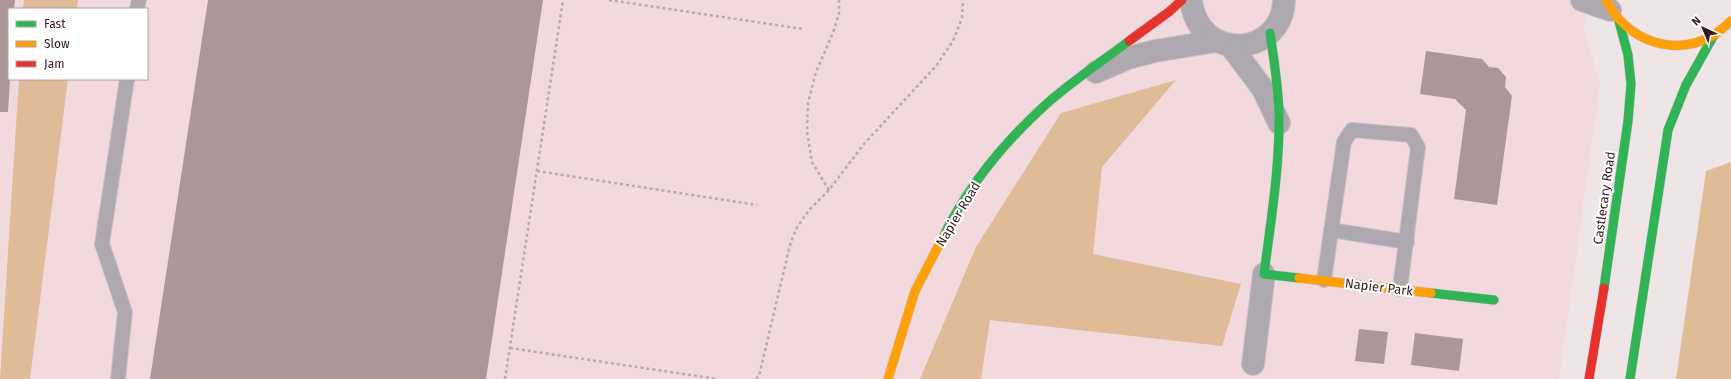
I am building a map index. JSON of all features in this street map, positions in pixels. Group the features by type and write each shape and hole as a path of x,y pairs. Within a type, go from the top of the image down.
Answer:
{"street":[{"name":"Napier Road","path":"888,379 915,291 950,222 977,181 1011,138 1043,107 1152,25 1182,0"},
{"path":"1191,0 1192,11 1198,25 1207,34 1223,43 1263,89 1279,123"},
{"path":"1253,364 1278,155 1279,123 1277,83 1270,33 1277,24 1283,7 1299,0"},
{"path":"1582,0 1612,10 1630,32 1643,39 1669,46 1692,44 1714,35 1731,21"},
{"name":"Castlecary Road","path":"1589,379 1605,285 1628,121 1630,91 1628,55 1612,10"},
{"name":"Napier Road","path":"1077,80 1128,58 1155,51 1223,43 1241,46 1257,42 1270,33"},
{"path":"1630,379 1668,130 1686,85 1714,35"},
{"name":"Napier Park","path":"1264,274 1494,300"}],"lane":[{"path":"118,379 125,312 102,244 127,80"},
{"path":"1324,280 1344,142 1352,130 1411,135 1418,147 1400,289"},
{"path":"1331,230 1407,242"}],"path":[{"path":"505,379 563,0"},
{"path":"609,0 803,29"},
{"path":"829,190 812,162 807,132 808,103 816,72 833,33 839,13 839,0"},
{"path":"756,379 759,376 790,245 796,229 809,210 829,190 864,144 936,66 953,41 962,18 963,0"},
{"path":"537,171 757,205"},
{"path":"510,348 717,379"}],"shaded area":[{"path":"0,0 1588,0 1584,30 1600,85 1559,379 0,379"},
{"path":"24,0 78,0 77,8 23,8"},
{"path":"19,80 68,80 30,379 0,379"},
{"path":"1176,80 1102,167 1093,254 1241,284 1222,346 990,320 981,379 920,379 976,247 1061,113"},
{"path":"1731,162 1731,379 1676,379 1706,171"}],"building":[{"path":"0,0 15,0 14,8 8,8 8,80 10,80 8,112 0,112"},
{"path":"208,0 543,0 486,379 150,379"},
{"path":"1426,51 1482,59 1489,67 1498,68 1506,77 1505,87 1512,96 1497,205 1454,199 1466,110 1455,99 1420,94"},
{"path":"1359,329 1388,332 1384,364 1355,361"},
{"path":"1415,333 1463,339 1459,371 1411,365"}],"traffic: fast":[{"path":"1604,288 1628,121 1631,84 1628,55 1619,21"},
{"path":"1270,33 1278,92 1279,132 1274,193 1264,274 1299,278"},
{"path":"1630,379 1668,130 1686,85 1714,35"},
{"path":"944,235 975,183 1014,136 1042,108 1063,90 1129,41"},
{"path":"1431,293 1494,300"}],"traffic: slow":[{"path":"1606,0 1616,16 1628,28 1651,41 1663,44 1689,44 1701,41 1714,35 1731,21"},
{"path":"888,379 915,291 944,235"},
{"path":"1299,278 1431,293"}],"traffic: jam":[{"path":"1129,41 1170,11 1182,0"},
{"path":"1589,379 1604,288"}]}
